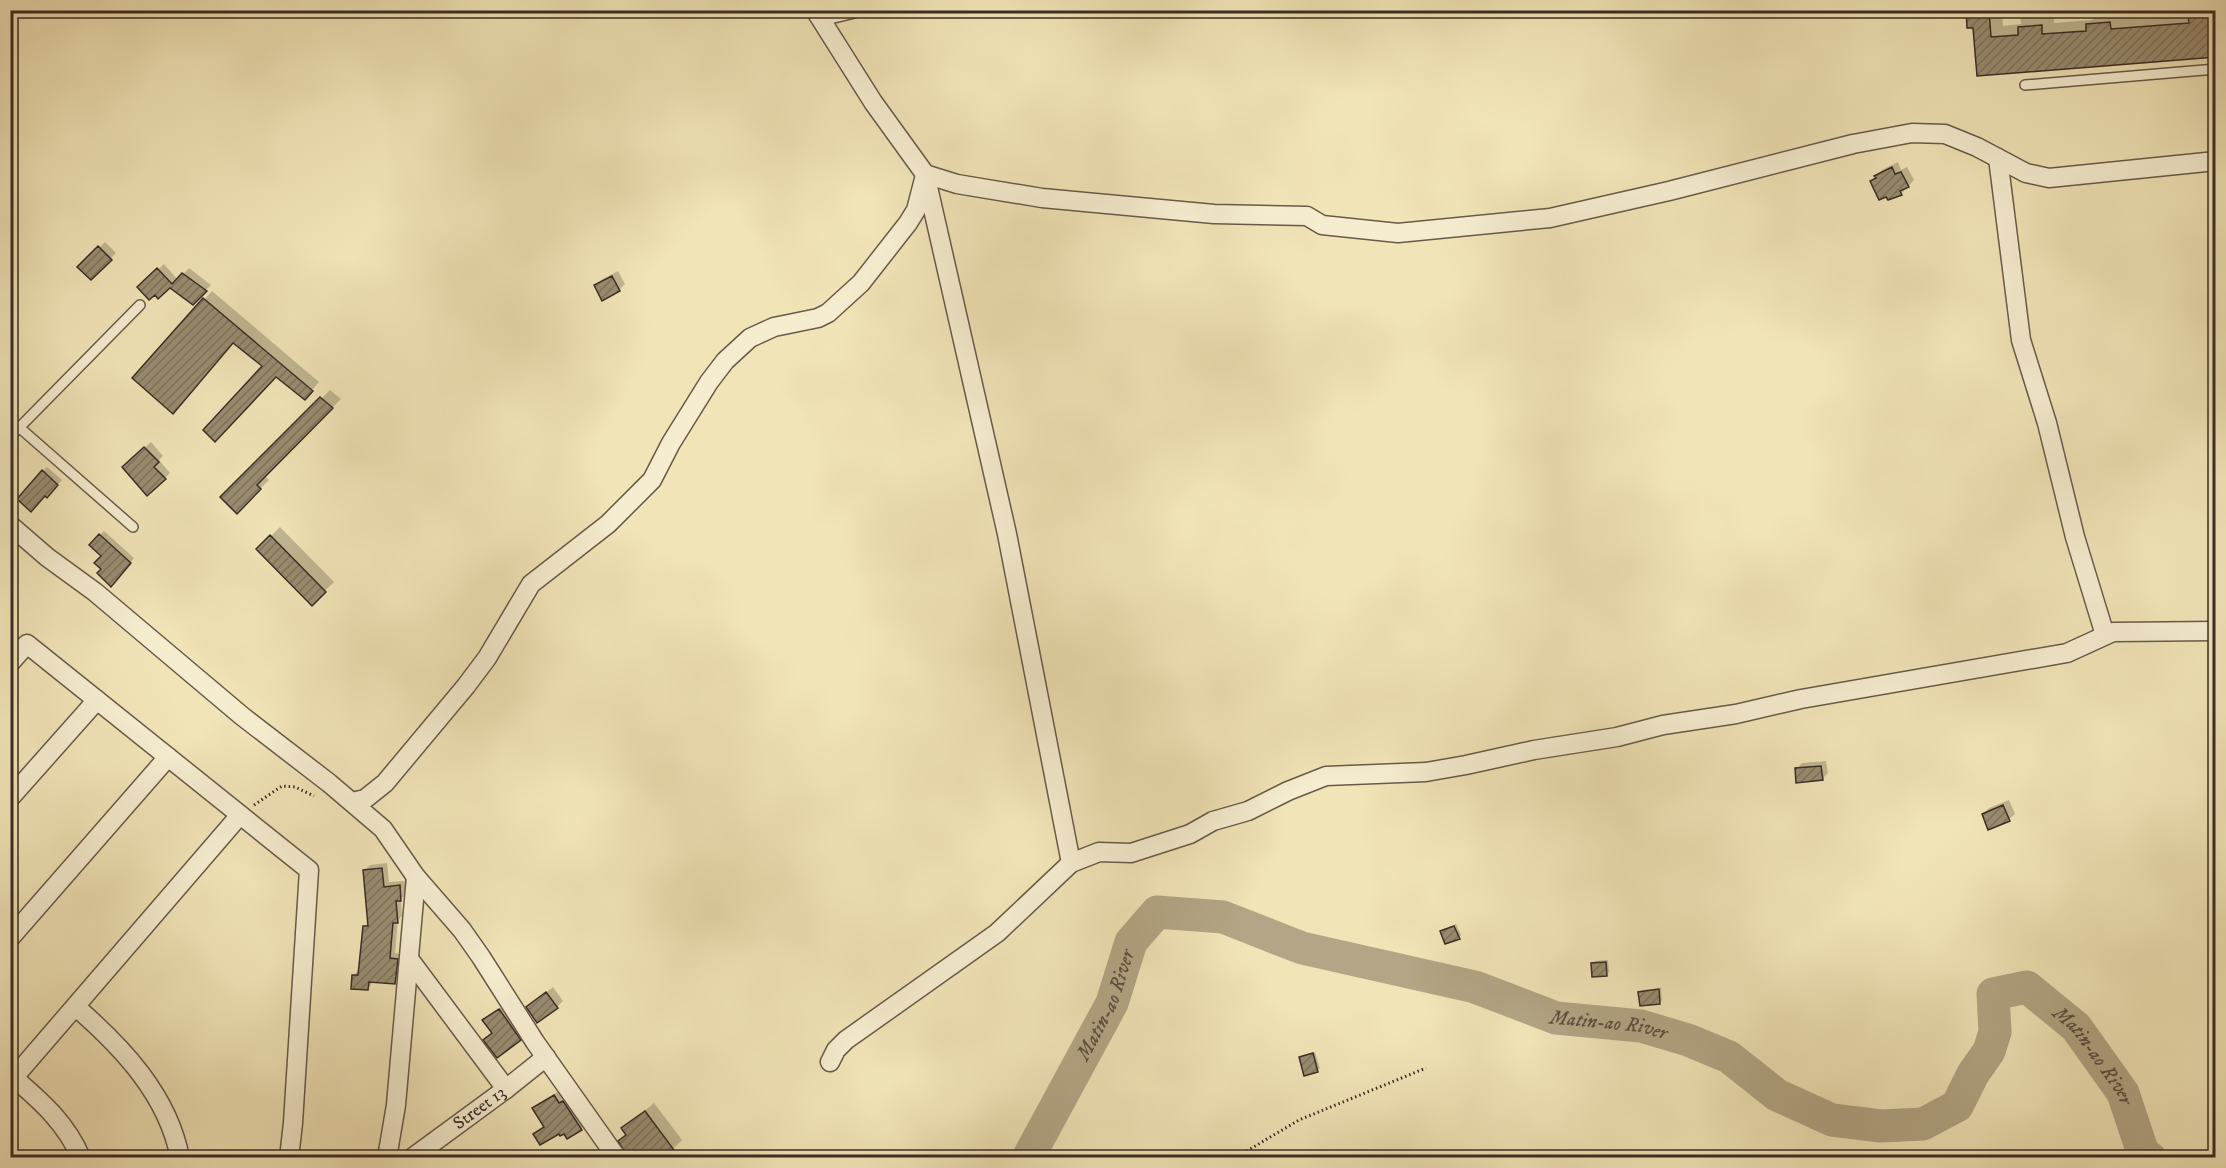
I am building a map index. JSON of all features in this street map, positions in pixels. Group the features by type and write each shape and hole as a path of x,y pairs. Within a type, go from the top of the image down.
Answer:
{"street":[{"path":"818,16 873,102 925,174 1007,534 1071,863"},
{"path":"925,174 957,184 1042,198 1214,214 1307,216 1322,225 1398,233 1550,218 1669,191 1853,144 1903,134 1946,134 2026,173 2049,178 2216,161"},
{"path":"1998,158 2021,340 2047,423 2075,537 2105,635"},
{"path":"352,802 365,799 385,783 459,693 487,658 531,584 608,524 652,480 671,443 709,382 725,361 750,338 774,327 819,318 828,313 861,283 915,210 925,174"},
{"path":"10,525 383,829 416,877 457,924 481,957 546,1057 618,1158"},
{"path":"830,1062 836,1050 846,1040 997,933 1071,863 1099,852 1131,853 1190,834 1214,821 1248,811 1288,791 1326,776 1426,772 1466,765 1534,750 1617,737 1663,725 1736,714 1811,698 2067,653 2105,635 2122,631 2171,633 2216,631"},
{"path":"10,663 27,644 309,870 289,1158"},
{"path":"10,798 96,700"},
{"path":"10,938 168,757"},
{"path":"81,1158 74,1140 46,1106 12,1080 240,815"},
{"path":"387,1158 396,1105 416,877"},
{"path":"410,960 506,1089"},
{"path":"76,1007 104,1031 132,1062 156,1095 177,1140 180,1158"},
{"name":"Street 13","path":"412,1158 546,1057"}],"lane":[{"path":"818,16 867,10"},
{"path":"2025,85 2216,69"},
{"path":"10,437 140,305"},
{"path":"20,428 133,527"}],"path":[{"path":"240,815 282,786 295,787 320,798"},
{"path":"1235,1158 1299,1120 1426,1068"}],"building":[{"path":"1966,10 1989,10 1991,37 2018,35 2018,27 2042,25 2042,34 2086,31 2086,24 2110,22 2111,29 2189,23 2188,15 2216,13 2216,57 1977,76 1973,28 1967,28"},
{"path":"1892,167 1895,174 1901,172 1909,187 1900,191 1902,195 1888,200 1886,197 1879,200 1870,181 1876,178 1874,176"},
{"path":"98,246 112,260 91,280 77,267"},
{"path":"157,268 172,284 182,273 207,291 193,305 170,288 158,299 155,295 149,300 137,287"},
{"path":"612,276 620,291 602,301 594,285"},
{"path":"203,298 313,391 305,400 276,377 215,442 203,430 262,366 233,343 173,414 132,378"},
{"path":"320,397 333,408 257,485 261,489 237,514 220,497"},
{"path":"144,447 159,462 154,467 166,479 147,496 122,467"},
{"path":"42,470 58,485 31,512 17,499"},
{"path":"99,534 131,563 111,587 97,573 101,569 94,563 101,556 89,545"},
{"path":"270,535 326,592 312,606 256,549"},
{"path":"1821,766 1823,780 1796,783 1795,768"},
{"path":"2003,805 2010,821 1988,830 1982,814"},
{"path":"382,868 384,887 400,885 401,901 396,901 398,923 393,923 390,958 398,959 395,984 369,982 368,990 351,989 352,975 358,975 363,926 368,926 363,870"},
{"path":"1454,926 1460,939 1445,944 1440,931"},
{"path":"1606,962 1607,976 1592,977 1591,963"},
{"path":"1659,989 1660,1004 1640,1006 1638,992"},
{"path":"546,992 558,1008 537,1023 526,1007"},
{"path":"499,1009 521,1040 497,1058 483,1040 492,1033 482,1020"},
{"path":"1313,1053 1318,1072 1304,1076 1299,1057"},
{"path":"554,1095 559,1103 563,1101 582,1130 567,1139 564,1134 560,1136 559,1134 540,1145 533,1134 544,1127 532,1108"},
{"path":"645,1111 674,1150 664,1158 628,1158 618,1141 626,1135 621,1128"}],"waterway":[{"name":"Matin-ao River","path":"1028,1158 1112,1003 1131,942 1157,912 1223,917 1302,948 1475,987 1556,1018 1641,1026 1688,1040 1729,1057 1777,1095 1832,1120 1881,1126 1923,1124 1957,1106 1973,1074 1989,1051 1995,1032 1993,994 2027,987 2076,1027 2123,1093 2143,1153 2150,1158"}]}
